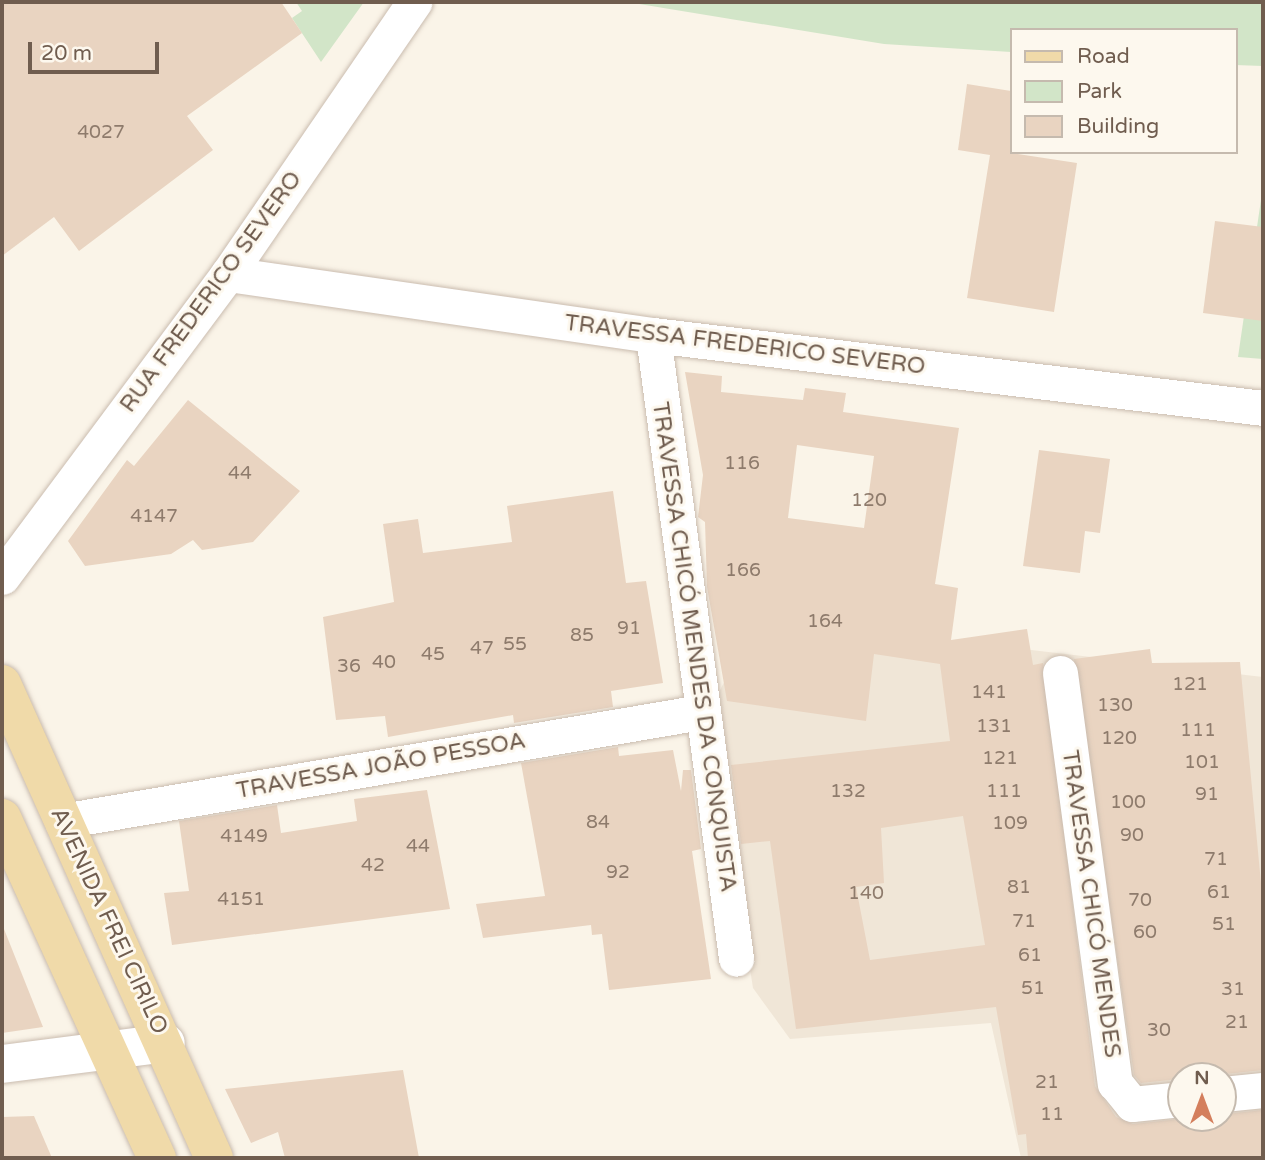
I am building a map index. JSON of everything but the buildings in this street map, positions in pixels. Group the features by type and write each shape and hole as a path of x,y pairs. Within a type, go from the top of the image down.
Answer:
{"main road":[{"name":"AVENIDA FREI CIRILO","path":"2,684 61,821 166,1043 214,1158"},
{"path":"2,818 107,1054 158,1158"}],"street":[{"name":"RUA FREDERICO SEVERO","path":"2,577 228,274 414,2"},
{"name":"TRAVESSA FREDERICO SEVERO","path":"228,274 653,335 1263,408"},
{"name":"TRAVESSA CHICÓ MENDES DA CONQUISTA","path":"653,335 701,712 736,958"},
{"name":"TRAVESSA CHICÓ MENDES","path":"1060,673 1115,1083 1125,1101 1167,1100"},
{"name":"TRAVESSA JOÃO PESSOA","path":"61,821 701,712"},
{"path":"2,1064 107,1054 166,1043"},
{"path":"1237,1093 1263,1090"}],"shaded area":[{"path":"758,618 1263,677 1263,1158 1021,1158 991,1023 790,1039 753,988 710,709"}],"green space":[{"path":"296,2 364,2 321,62 292,18 302,11"},
{"path":"627,2 1263,2 1263,66 1237,65 1237,28 1010,28 1010,52 884,44"},
{"path":"1263,186 1263,359 1238,357"}]}
